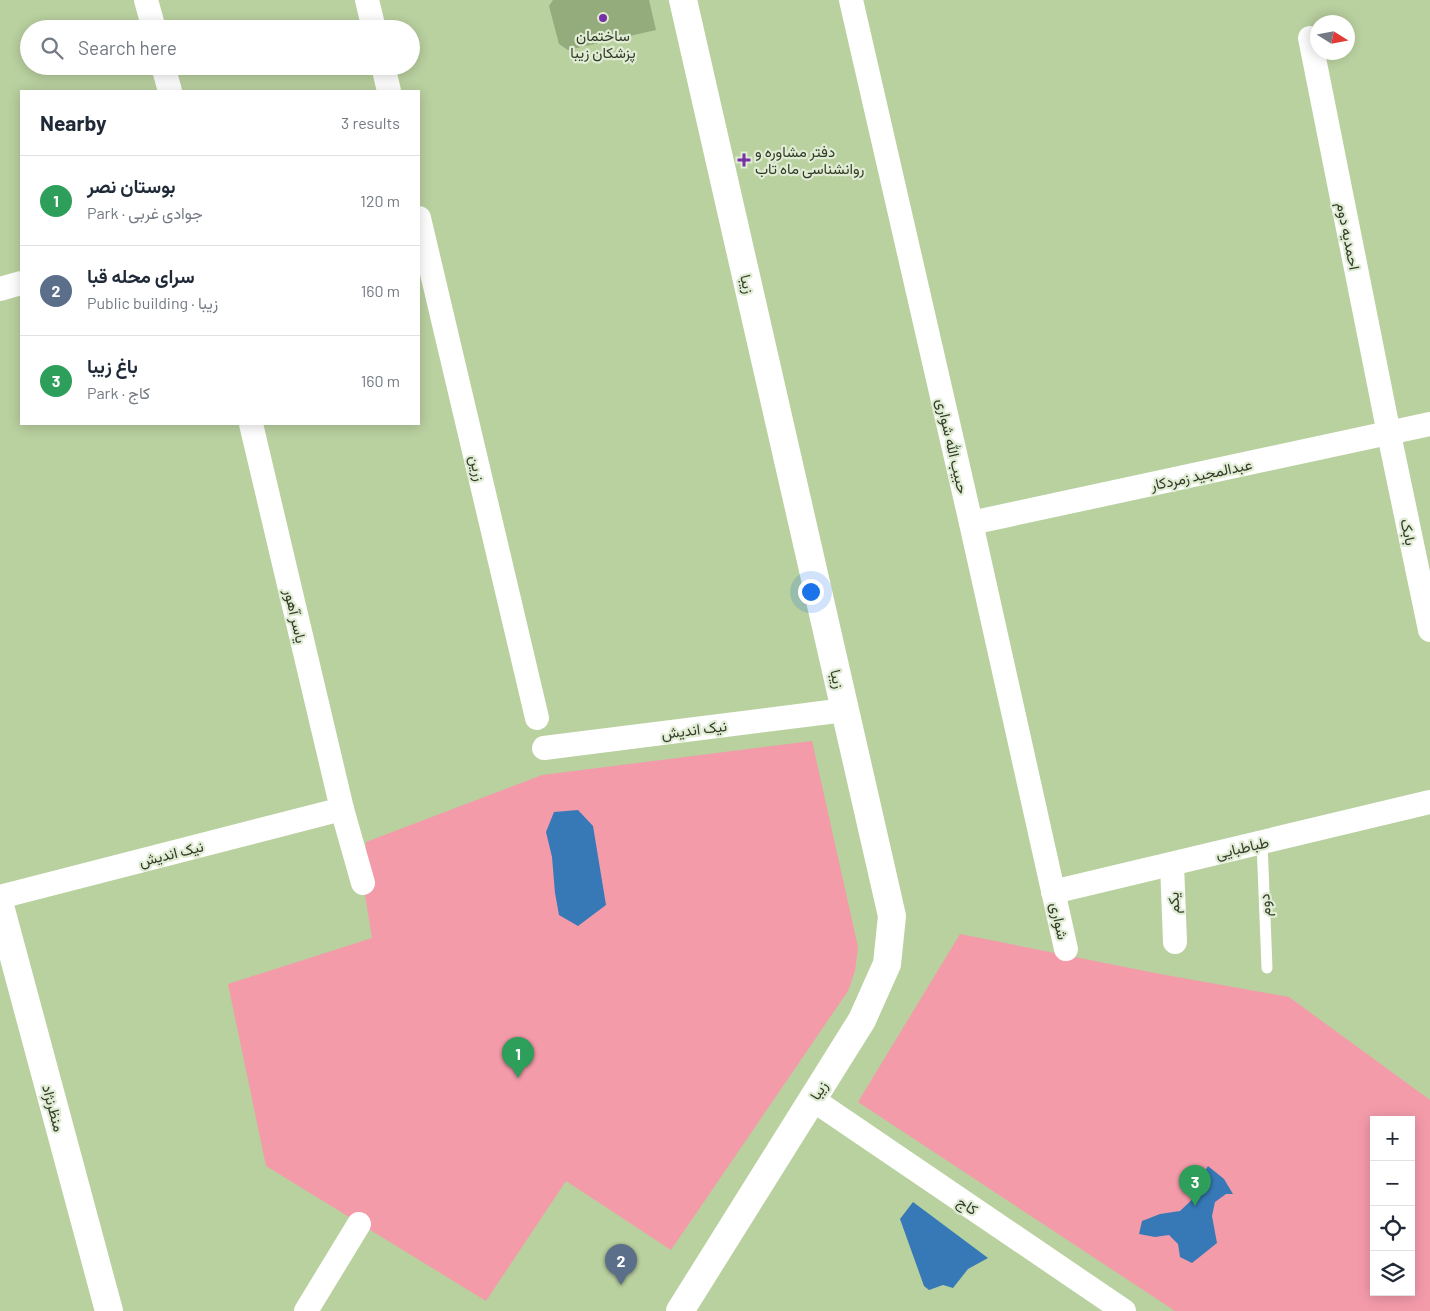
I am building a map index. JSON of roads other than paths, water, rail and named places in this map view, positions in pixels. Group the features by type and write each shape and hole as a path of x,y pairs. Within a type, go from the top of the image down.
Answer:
{"street":[{"path":"146,0 152,20"},
{"path":"367,0 372,20"},
{"name":"زیبا","path":"680,1311 862,1020 887,964 892,916 683,0"},
{"name":"حبیب الله شواری","path":"851,0 971,523 1053,892"},
{"name":"احمدیه دوم","path":"1314,60 1389,434"},
{"path":"166,75 170,90"},
{"path":"385,75 389,90"},
{"name":"زرین","path":"420,222 537,718"},
{"path":"0,288 20,283"},
{"name":"عبدالمجید زمردکار","path":"971,523 1430,424"},
{"name":"یاسر آهور","path":"251,425 342,809 363,883"},
{"name":"بابک","path":"1389,434 1430,630"},
{"name":"نیک اندیش","path":"544,748 845,710"},
{"name":"طباطبایی","path":"1053,892 1430,802"},
{"name":"نیک اندیش","path":"0,897 342,809"},
{"name":"یکم","path":"1172,864 1175,942"},
{"name":"شواری","path":"1053,892 1066,949"},
{"name":"منظرنژاد","path":"0,906 111,1311"},
{"name":"کاج","path":"812,1099 1124,1311"},
{"path":"306,1311 360,1224"}],"lane":[{"name":"دوم","path":"1262,842 1267,968"}],"water":[{"path":"578,810 593,826 606,905 578,926 559,915 552,857 546,832 554,812"},
{"path":"1208,1166 1224,1179 1233,1194 1226,1194 1215,1202 1212,1216 1217,1243 1192,1263 1180,1257 1178,1244 1169,1235 1155,1237 1139,1234 1142,1221 1160,1214 1180,1211 1199,1193 1200,1179"},
{"path":"913,1202 988,1258 968,1269 953,1288 943,1285 929,1290 924,1286 900,1219"}],"place":[{"name":"ساختمان پزشکان زیبا","path":"603,18"},
{"name":"دفتر مشاوره و روانشناسی ماه تاب","path":"744,160"},
{"name":"بوستان نصر","path":"518,1078"},
{"name":"باغ زیبا","path":"1195,1206"},
{"name":"سرای محله قبا","path":"621,1285"}]}
